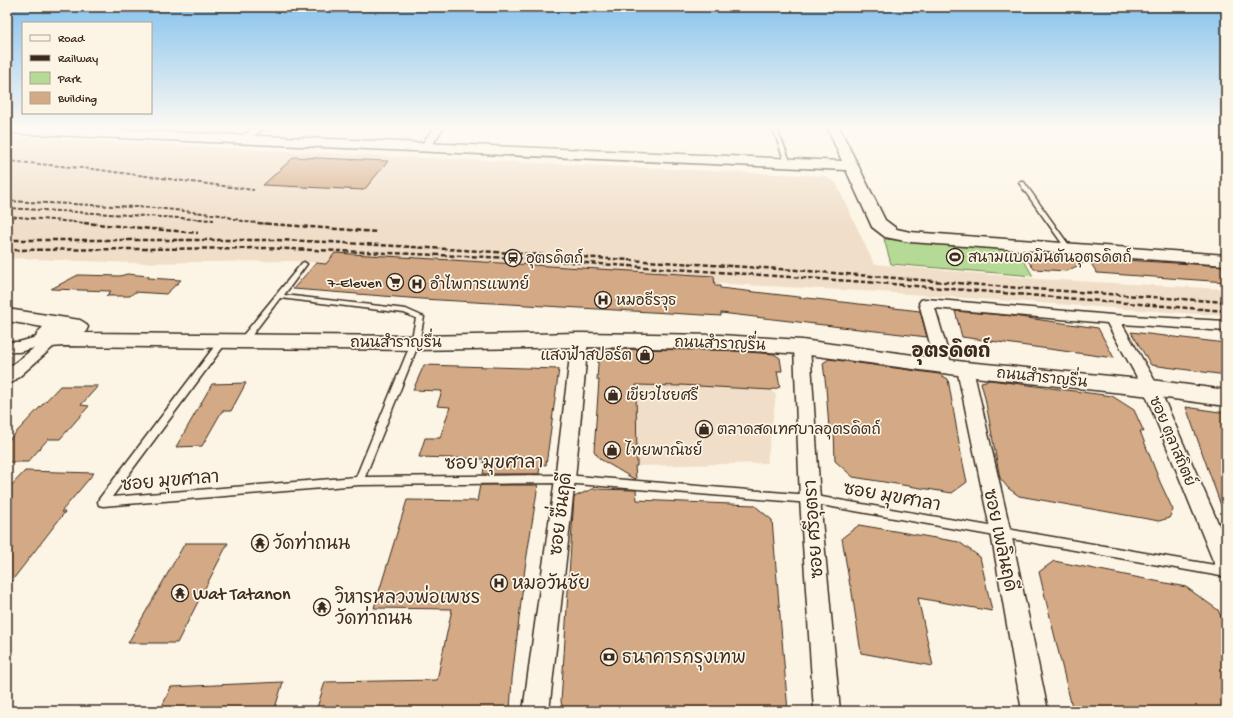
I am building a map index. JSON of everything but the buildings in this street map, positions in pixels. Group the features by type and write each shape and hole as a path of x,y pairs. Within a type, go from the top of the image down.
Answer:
{"street":[{"path":"731,161 850,166"},
{"path":"848,161 878,223 891,233 910,237 1226,260"},
{"name":"ซอย เพลินฤดี","path":"1035,711 1001,533 955,367 926,303 1112,319"},
{"path":"7,314 61,333"},
{"path":"1112,319 1226,326"},
{"name":"ซอย ตุลาสถิตย์","path":"1112,319 1151,388 1226,566"},
{"path":"7,323 61,333"},
{"path":"13,347 61,333"},
{"path":"7,378 61,333"},
{"name":"ถนนสำราญรื่น","path":"61,333 226,341 415,343 580,340 720,342 802,347 955,367 1151,388 1226,398"},
{"name":"ซอย ชื่นฤดี","path":"536,711 565,478 580,340"},
{"path":"13,347 31,359"},
{"name":"ซอย ศรีอุตรา","path":"802,347 810,499 827,711"}],"lane":[{"path":"1022,183 1068,248"},
{"path":"226,341 278,296 304,264"},
{"path":"278,296 406,311 420,317 415,343 360,481"},
{"name":"ซอย มุขศาลา","path":"226,341 103,502 360,481 565,478 810,499 1226,572"}],"shaded area":[{"path":"7,161 486,161 824,176 836,183 874,264 1039,279 1226,289 1226,316 880,292 289,261 132,263 7,258"},
{"name":"ตลาดสดเทศบาลอุตรดิตถ์","path":"636,385 688,385 771,390 776,395 767,463 637,466"}],"green space":[{"name":"สนามแบดมินตันอุตรดิตถ์","path":"884,239 1017,249 1033,276 891,264"}],"railway":[{"path":"7,161 92,169 254,190"},
{"path":"7,201 156,208 221,215 246,222 267,224"},
{"path":"7,208 214,220"},
{"path":"7,216 96,224"},
{"path":"84,223 198,233"},
{"path":"258,223 267,224"},
{"path":"267,224 377,232"},
{"path":"7,240 277,240 329,242 796,270 1019,288 1226,302"},
{"path":"7,250 265,248 513,258 879,283 1226,311"}],"place":[{"name":"สนามแบดมินตันอุตรดิตถ์","path":"955,257"},
{"name":"อุตรดิตถ์","path":"513,258"},
{"name":"7-Eleven","path":"395,282"},
{"name":"อำไพการแพทย์","path":"417,284"},
{"name":"หมอธีรวุธ","path":"603,300"},
{"name":"แสงฟ้าสปอร์ต","path":"645,355"},
{"name":"เขียวไชยศรี","path":"613,395"},
{"name":"ตลาดสดเทศบาลอุตรดิตถ์","path":"704,429"},
{"name":"ไทยพาณิชย์","path":"612,450"},
{"name":"วัดท่าถนน","path":"260,543"},
{"name":"หมอวันชัย","path":"499,583"},
{"name":"Wat Tatanon","path":"180,593"},
{"name":"วิหารหลวงพ่อเพชร วัดท่าถนน","path":"322,607"},
{"name":"ธนาคารกรุงเทพ","path":"609,657"}],"district":[{"name":"อุตรดิตถ์","path":"951,350"}]}
